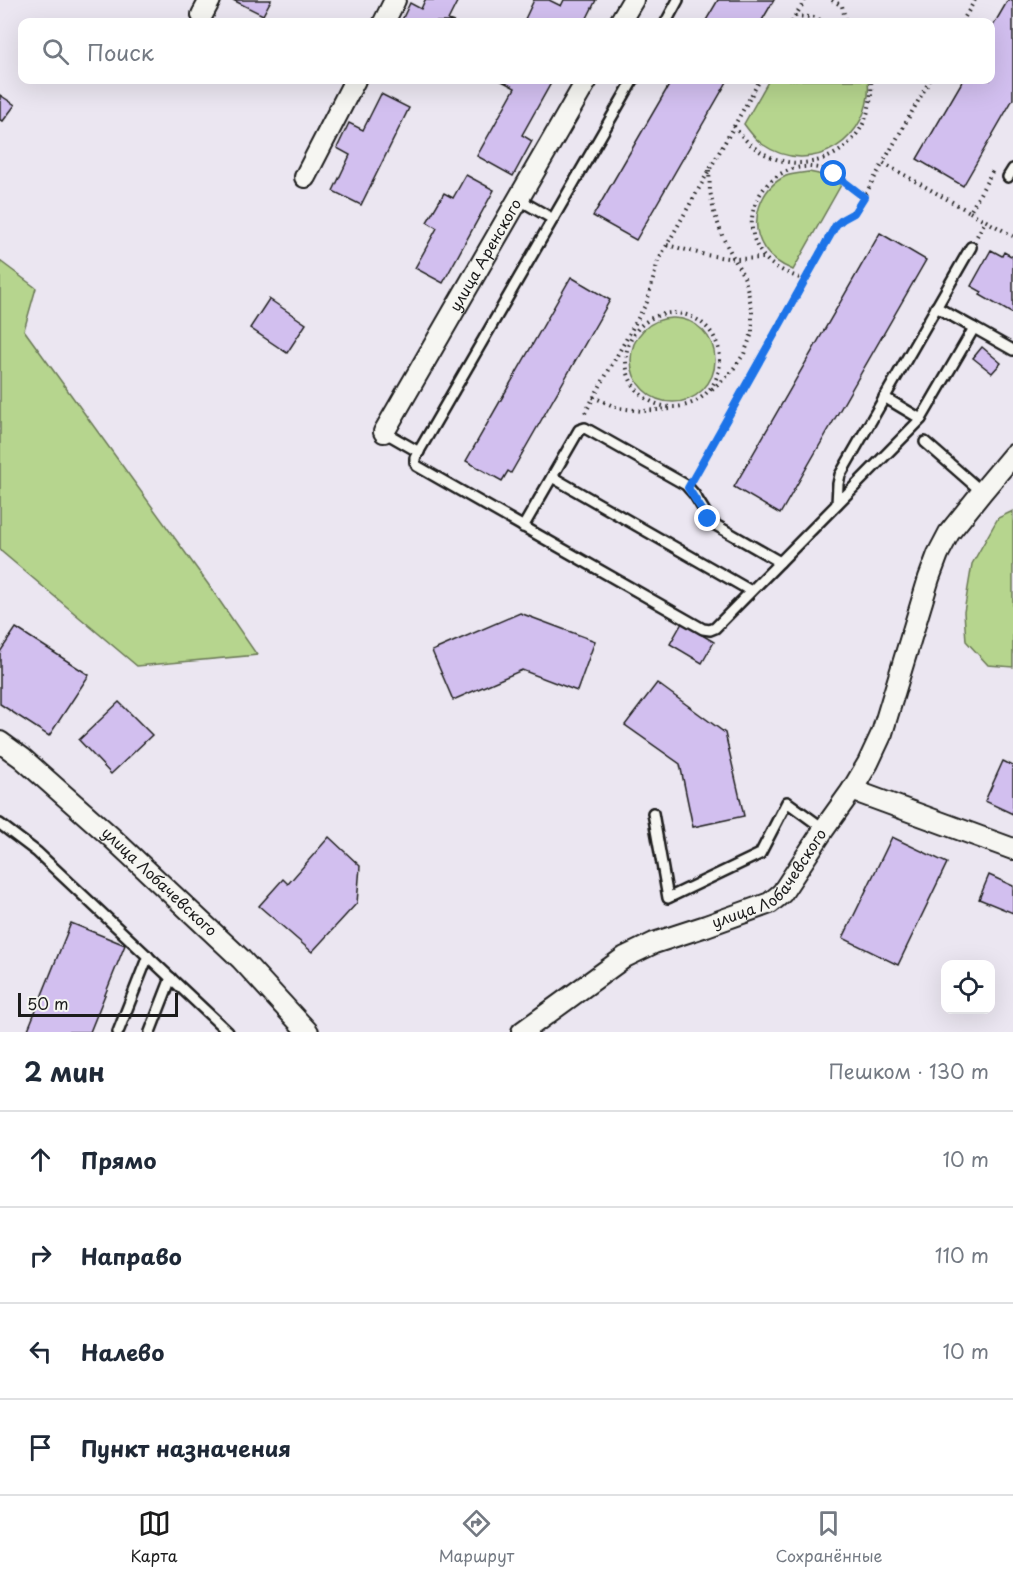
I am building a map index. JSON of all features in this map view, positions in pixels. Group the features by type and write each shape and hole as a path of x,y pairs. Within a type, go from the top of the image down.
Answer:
{"street":[{"path":"386,18 395,0"},
{"path":"622,18 633,0"},
{"path":"305,177 353,84"},
{"name":"улица Аренского","path":"384,432 585,84"},
{"name":"улица Лобачевского","path":"522,1032 625,957 654,943 770,903 782,893 852,790 882,733 929,578 949,533 1013,455"},
{"name":"улица Лобачевского","path":"0,742 31,765 241,958 308,1032"},
{"path":"852,790 1013,849"}],"lane":[{"path":"668,18 678,0"},
{"path":"631,84 415,458 417,466 704,629 710,630 715,628 921,418 974,328"},
{"path":"518,199 553,219"},
{"path":"837,504 840,475 971,247"},
{"path":"936,307 1013,350"},
{"path":"884,397 921,418"},
{"path":"523,526 579,430 585,428 688,488 712,523 780,562"},
{"path":"384,432 419,452"},
{"path":"925,442 982,492"},
{"path":"552,477 751,591"},
{"path":"653,813 668,898 760,854 787,802 824,829"},
{"path":"0,824 37,852 228,1032"},
{"path":"118,1032 148,956"},
{"path":"150,1032 171,978"}],"path":[{"path":"804,0 795,16 814,18"},
{"path":"832,0 843,6 845,18"},
{"path":"964,18 975,0"},
{"path":"582,428 582,418 630,337 647,302 658,261 758,84"},
{"path":"805,280 779,269 759,250 752,224 757,197 764,186 785,171 823,159 848,144 858,133 865,120 870,106 871,84"},
{"path":"688,488 836,225 854,213 928,84"},
{"path":"734,125 742,138 766,156 834,174 864,197"},
{"path":"883,164 1013,236"},
{"path":"970,212 994,168"},
{"path":"593,397 618,408 643,411 664,411 684,406 696,402 729,375 744,354 752,333 752,309 745,279 723,238 714,212 710,191 710,170"},
{"path":"667,245 706,255 765,258"},
{"path":"684,406 657,405 636,389 629,377 626,364 630,337 650,319 663,314 676,313 690,316 701,322 711,332 717,344 720,370 715,383 707,393"}],"green space":[{"path":"767,84 868,84 867,101 861,119 850,135 836,147 819,154 801,157 781,154 759,142 744,124"},
{"path":"809,172 834,180 841,185 793,270 777,261 764,248 759,238 757,217 763,197 777,182 789,175"},
{"path":"0,261 36,288 24,330 257,655 137,666 0,549"},
{"path":"673,318 689,321 703,330 712,344 715,360 712,376 703,390 689,399 673,402 657,399 643,390 634,376 631,360 634,344 643,330 657,321"},
{"path":"1013,511 1013,667 988,665 966,641 964,612 972,564 998,518"}],"building":[{"path":"233,0 271,0 263,15"},
{"path":"425,0 458,0 449,18 403,18 410,3 421,9"},
{"path":"534,0 549,0 561,6 564,0 596,0 587,18 525,18"},
{"path":"718,0 774,0 763,18 707,18"},
{"path":"1008,0 1013,0 1013,99 963,186 917,159 961,84 995,84 995,22"},
{"path":"508,84 550,84 522,135 532,141 513,176 477,156 515,88"},
{"path":"670,84 726,84 636,240 593,216"},
{"path":"381,94 409,108 361,205 333,191 350,155 337,148 349,123 363,130"},
{"path":"0,95 15,105 3,121 0,120"},
{"path":"466,175 494,190 443,283 415,268 437,228 427,222 444,193 453,198"},
{"path":"880,233 926,260 780,514 734,487"},
{"path":"991,250 1002,256 1004,252 1013,257 1013,314 980,295 982,292 971,286"},
{"path":"571,277 610,300 511,473 508,471 502,481 466,461"},
{"path":"269,299 306,324 287,353 250,328"},
{"path":"982,347 1001,363 992,373 973,358"},
{"path":"520,613 595,641 577,691 522,670 453,700 432,651"},
{"path":"682,623 714,642 702,663 670,644"},
{"path":"16,628 89,675 49,736 0,704 0,652"},
{"path":"657,683 725,733 744,816 693,827 680,764 625,725"},
{"path":"119,702 152,735 111,774 79,740"},
{"path":"1003,761 1013,766 1013,814 985,801"},
{"path":"329,837 360,866 357,903 312,952 259,906 283,879 288,884"},
{"path":"892,837 947,863 898,965 843,938"},
{"path":"989,875 1013,886 1013,913 979,899"},
{"path":"71,923 125,945 90,1032 27,1032"}],"route":[{"path":"708,519 688,488 836,225 858,209 864,197 834,174"}]}
